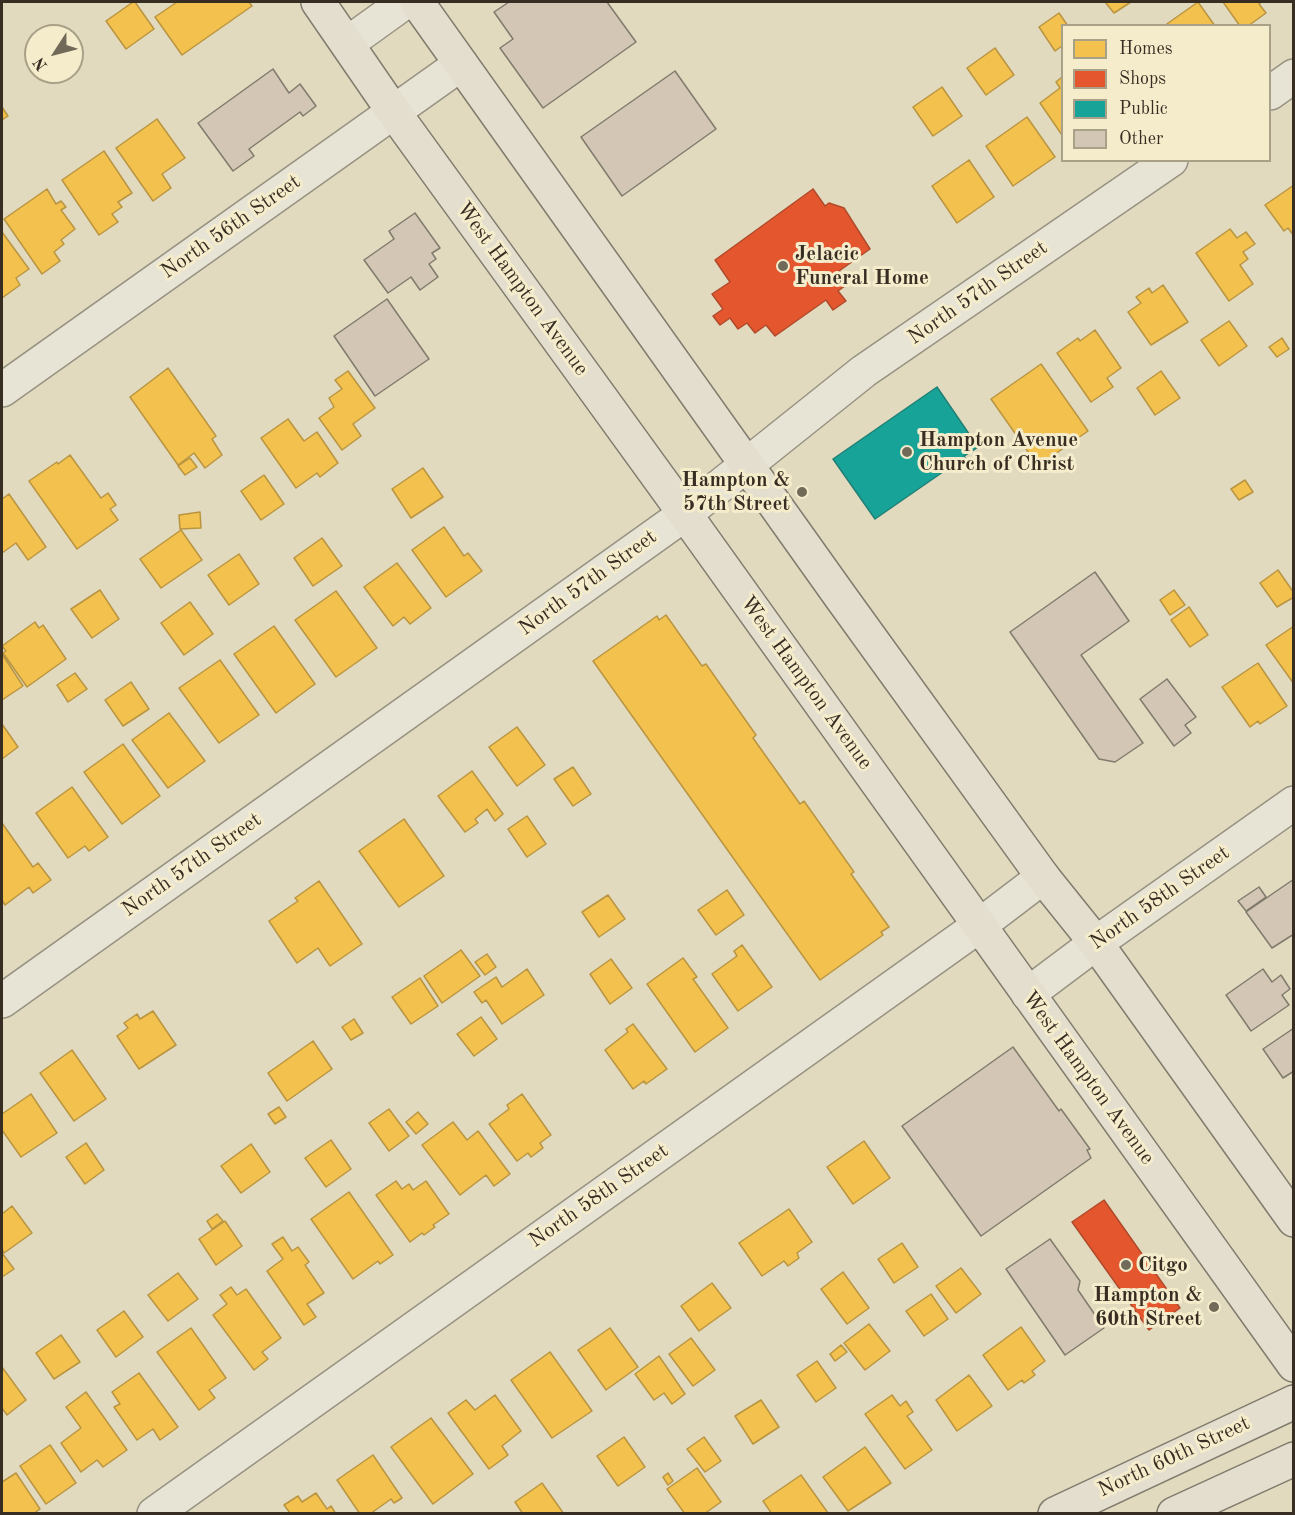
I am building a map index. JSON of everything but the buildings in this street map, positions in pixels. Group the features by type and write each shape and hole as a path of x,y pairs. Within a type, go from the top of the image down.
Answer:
{"main road":[{"name":"West Hampton Avenue","path":"318,2 393,111 980,925 1293,1365"},
{"path":"417,2 1043,877 1096,943 1293,1220"},
{"name":"North 60th Street","path":"1055,1514 1293,1402"},
{"path":"1174,1514 1293,1459"}],"street":[{"path":"348,43 405,2"},
{"name":"North 56th Street","path":"2,390 461,64"},
{"path":"1271,92 1293,76"},
{"name":"North 57th Street","path":"2,1001 685,514 864,371 1168,162"},
{"name":"North 58th Street","path":"1028,994 1293,803"},
{"name":"North 58th Street","path":"154,1514 980,925 1043,877"}],"place":[{"name":"Jelacic Funeral Home","path":"783,266"},
{"name":"Hampton Avenue Church of Christ","path":"907,452"},
{"name":"Hampton & 57th Street","path":"802,492"},
{"name":"Citgo","path":"1126,1265"},
{"name":"Hampton & 60th Street","path":"1214,1307"}]}
